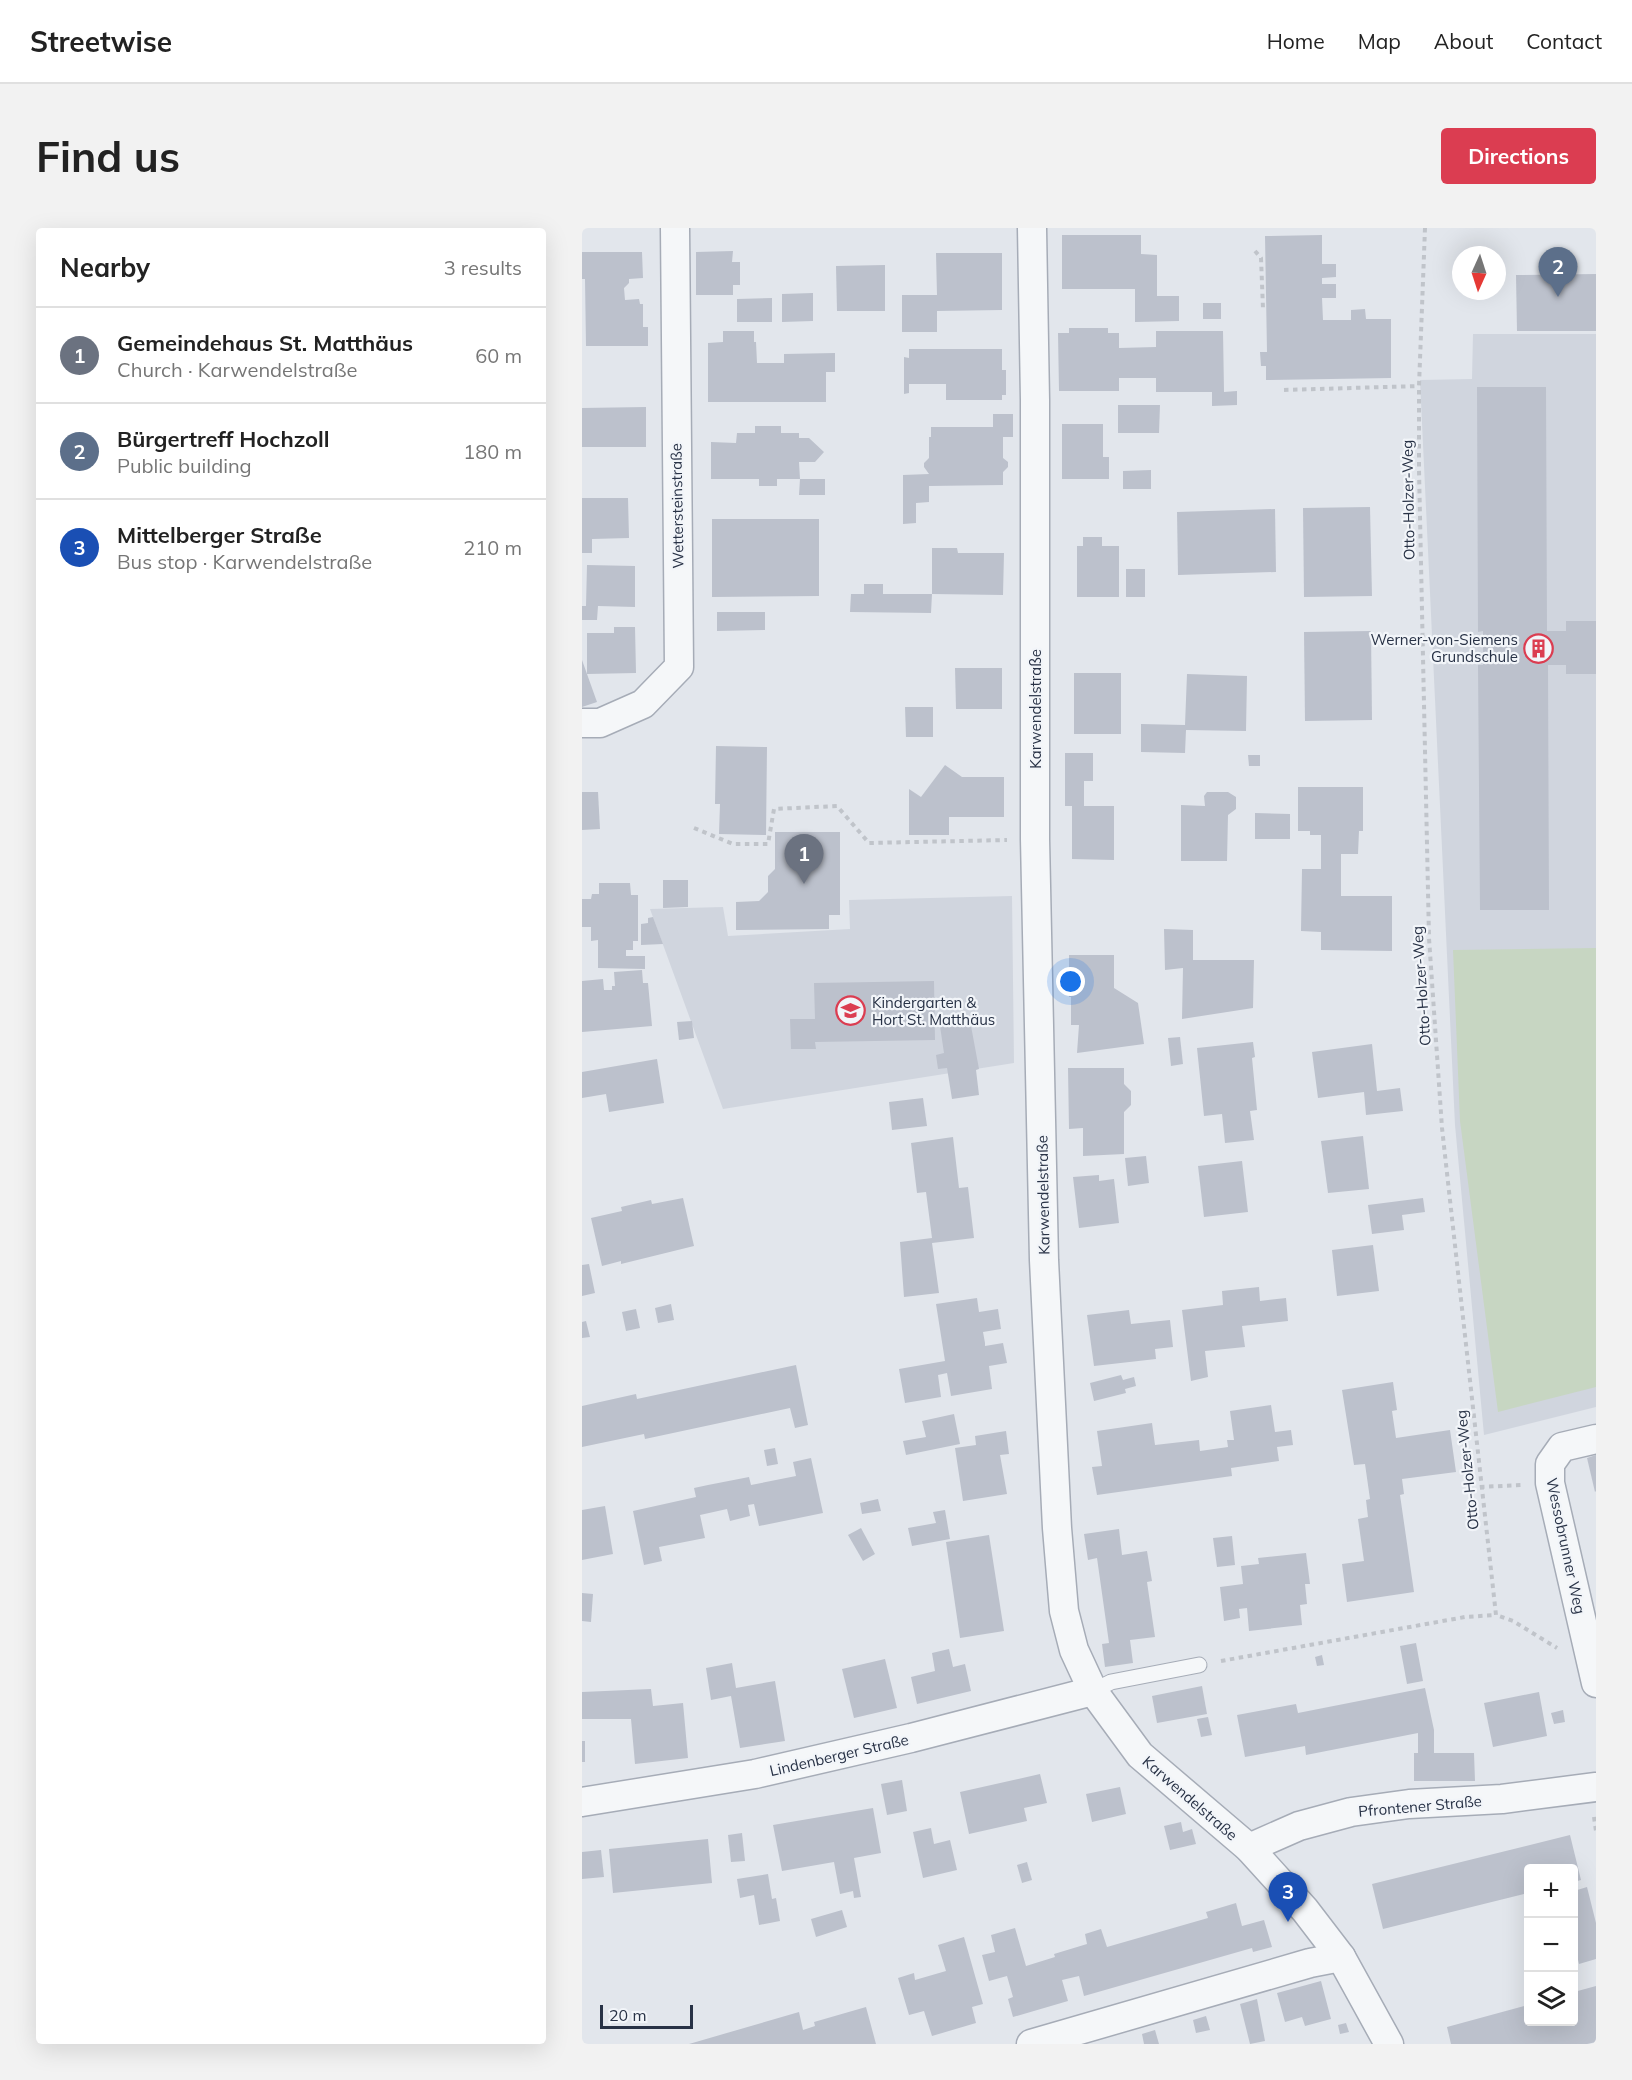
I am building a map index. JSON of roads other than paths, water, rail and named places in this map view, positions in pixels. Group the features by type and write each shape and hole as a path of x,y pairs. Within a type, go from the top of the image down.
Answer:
{"street":[{"name":"Wettersteinstraße","path":"582,723 600,723 643,704 679,667 675,228"},
{"name":"Karwendelstraße","path":"1032,228 1035,400 1035,839 1044,1260 1057,1528 1064,1611 1074,1650 1092,1691 1140,1755 1249,1848 1305,1910 1341,1957 1389,2044"},
{"name":"Wessobrunner Weg","path":"1596,1439 1562,1448 1550,1464 1550,1484 1596,1683"},
{"name":"Lindenberger Straße","path":"582,1802 755,1774 911,1738 1092,1691"},
{"name":"Pfrontener Straße","path":"1249,1848 1299,1826 1351,1812 1409,1804 1502,1799 1596,1787"},
{"path":"1031,2044 1310,1963 1341,1957"}],"lane":[{"path":"1092,1691 1111,1682 1199,1665"}],"place":[{"name":"Bürgertreff Hochzoll","path":"1558,297"},
{"name":"Werner-von-Siemens Grundschule","path":"1539,648"},
{"name":"Gemeindehaus St. Matthäus","path":"804,884"},
{"name":"Kindergarten & Hort St. Matthäus","path":"851,1011"},
{"name":"Mittelberger Straße","path":"1288,1922"}]}
